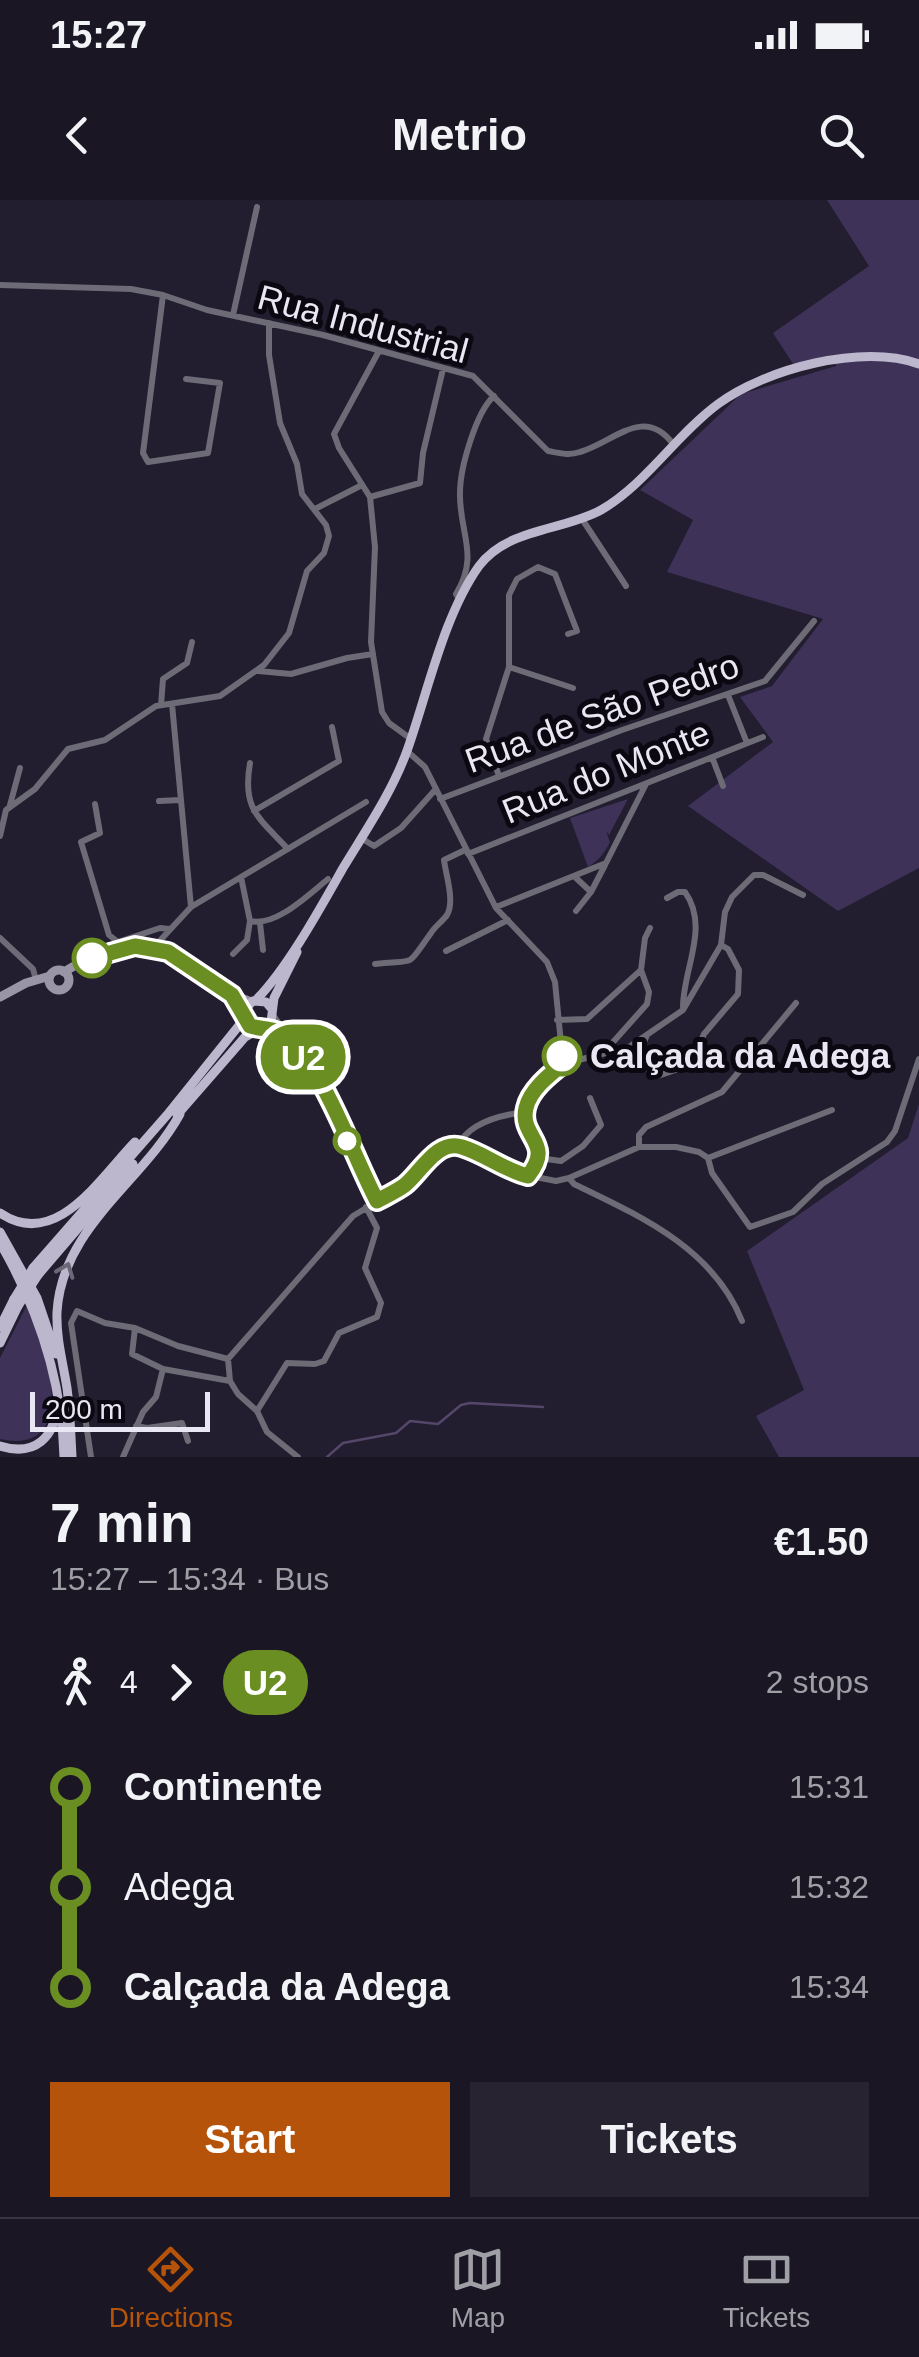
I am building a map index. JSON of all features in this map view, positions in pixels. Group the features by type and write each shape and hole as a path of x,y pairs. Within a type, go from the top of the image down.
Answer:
{"main road":[{"path":"68,1457 68,1400 57,1315 60,1286 70,1258 308,927 361,838 407,751 460,601 480,565 494,549 582,519 618,499 714,406 732,394 800,368 848,356 886,356 919,364"},
{"path":"0,1327 35,1272 175,1112 246,1038 262,1028 273,1012 308,927"},
{"path":"0,997 36,980 50,981 62,990 67,976 79,964 121,948 154,947 168,952 232,995 266,1002 273,1012"},
{"path":"50,981 56,971 67,976"},
{"path":"232,995 250,1026 262,1028"},
{"path":"0,1213 18,1224 50,1223 65,1214 175,1112"},
{"path":"0,1232 37,1298 68,1400"},
{"path":"0,1243 42,1329 58,1391 68,1457"},
{"path":"0,1344 16,1303"},
{"path":"0,1446 21,1452 44,1442 52,1431 58,1391"}],"street":[{"path":"232,316 257,206"},
{"name":"Rua Industrial","path":"0,285 131,290 163,295 473,376 548,451 574,454 641,425 653,426 673,444"},
{"path":"163,295 143,454 148,462 208,454 220,383 186,379"},
{"path":"2,814 35,789 68,749 105,740 156,706 220,696 280,649 289,633 307,571 330,536 302,494 297,464 275,404 269,323"},
{"path":"379,351 334,434 338,448 370,497 374,547 370,610 382,712 411,738"},
{"path":"370,497 420,483 443,368"},
{"path":"460,601 456,594 468,576 469,552 460,493 463,473 484,406 494,396"},
{"path":"315,510 362,485"},
{"path":"582,519 626,586"},
{"path":"499,776 486,740 509,666 509,596 517,578 538,567 555,574 577,630 568,634"},
{"name":"Rua de São Pedro","path":"440,799 622,730 765,682 814,621"},
{"path":"161,705 163,679 187,663 192,642"},
{"path":"255,670 292,674 373,654"},
{"path":"509,666 574,688"},
{"path":"728,695 747,744"},
{"path":"172,704 191,907"},
{"path":"254,811 339,761 332,727"},
{"name":"Rua do Monte","path":"466,852 763,737"},
{"path":"407,751 425,766 496,908 548,962 555,982 563,1064"},
{"path":"712,757 724,786"},
{"path":"250,763 245,789 254,811 288,849"},
{"path":"10,806 20,768"},
{"path":"576,911 590,892 647,783"},
{"path":"361,838 374,846 394,834 436,790"},
{"path":"158,801 180,800"},
{"path":"154,947 191,907 366,802"},
{"path":"0,804 0,836"},
{"path":"95,804 100,833 81,842 109,935 118,942 160,928 168,932"},
{"path":"375,964 395,965 420,953 448,913 444,860 466,852"},
{"path":"496,908 606,863"},
{"path":"528,1176 539,1158 525,1112 537,1089 563,1064 629,1047 683,1010 721,945 725,912 732,897 754,875 763,875 804,895"},
{"path":"233,954 248,940 250,921 240,877"},
{"path":"575,877 590,892"},
{"path":"250,921 260,923 298,903 328,879"},
{"path":"667,898 685,892 692,901 696,922 683,1010"},
{"path":"446,952 508,920"},
{"path":"260,923 264,950"},
{"path":"605,1051 648,1004 649,992 641,970 650,928"},
{"path":"168,932 168,952"},
{"path":"0,938 33,969 36,980"},
{"path":"647,1035 637,1058 655,1077 672,1073 695,1055 704,1034 738,994 739,970 728,949 721,945"},
{"path":"557,1020 587,1019 641,970"},
{"path":"639,1147 639,1136 646,1126 722,1092 796,1003"},
{"path":"273,1012 286,1037 315,1075 377,1201"},
{"path":"262,1028 286,1037"},
{"path":"298,1457 267,1432 257,1411 238,1394 230,1382 228,1359 353,1216 406,1184 422,1164 446,1147 458,1146 510,1172 556,1180 639,1147 676,1147 699,1152 708,1158 719,1184 750,1227 780,1218 803,1205 836,1174 887,1142 895,1131 919,1059"},
{"path":"539,1158 562,1160 584,1146 602,1124 590,1098"},
{"path":"708,1158 832,1110"},
{"path":"458,1146 464,1134 490,1118 525,1112"},
{"path":"569,1178 650,1222 704,1263 728,1288 742,1321"},
{"path":"257,1411 287,1363 324,1361 339,1333 370,1321 380,1310 365,1268 377,1228 366,1207"},
{"path":"91,1457 72,1323 77,1311 228,1359"},
{"path":"134,1328 132,1354 163,1369 230,1382"},
{"path":"122,1457 136,1426 156,1397 163,1369"},
{"path":"136,1426 182,1423 188,1442"}],"shaded area":[{"path":"827,200 919,200 919,868 838,911 688,806 773,742 740,697 772,686 823,619 667,572 693,520 640,490 741,394 836,366 833,355 795,367 773,333 869,266"},
{"path":"628,799 609,835 606,831 610,842 606,850 588,867 570,818"},
{"path":"919,1104 919,1457 779,1457 756,1416 804,1390 747,1251 908,1138"},
{"path":"26,1307 48,1368 50,1414 42,1431 26,1440 0,1439 0,1358"}],"waterway":[{"path":"327,1457 343,1443 396,1433 410,1421 438,1424 461,1405 543,1407"}],"bus line":[{"name":"U2","path":"92,958 135,946 168,952 232,995 250,1026 265,1027 286,1037 315,1075 377,1201 406,1184 422,1164 446,1147 458,1146 510,1172 528,1176 539,1162 540,1153 526,1119 526,1106 548,1076 563,1064 562,1056"}],"place":[{"name":"Calçada da Adega","path":"562,1056"}]}
